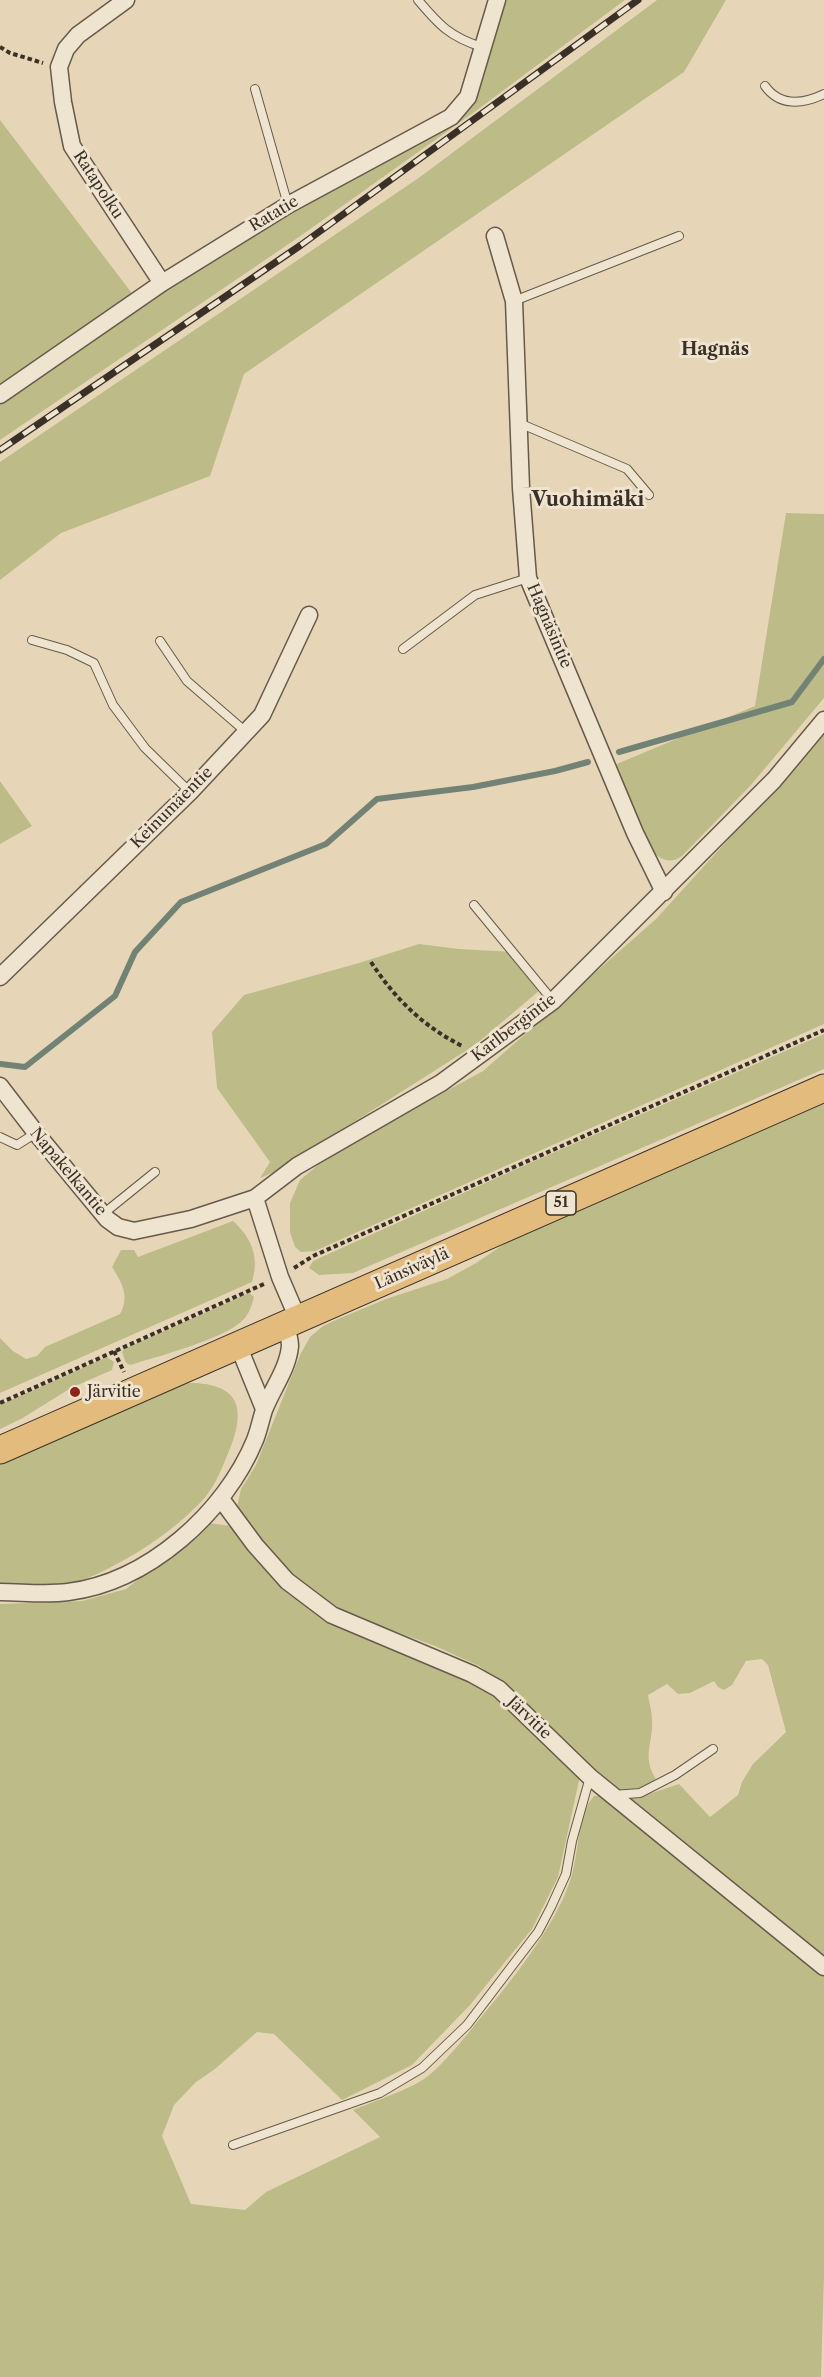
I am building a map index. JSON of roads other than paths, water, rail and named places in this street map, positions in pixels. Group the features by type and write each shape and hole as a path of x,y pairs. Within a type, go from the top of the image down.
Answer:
{"main road":[{"name":"Länsiväylä","path":"0,1450 824,1088"}],"street":[{"name":"Ratapolku","path":"126,0 78,35 66,50 59,67 63,102 72,146 162,283"},
{"name":"Ratatie","path":"0,395 162,283 288,205 451,117 468,97 497,0"},
{"name":"Hagnäsintie","path":"495,236 514,301 528,578 635,833 664,892"},
{"name":"Keinumäentie","path":"0,977 190,792 262,715 309,615"},
{"name":"Karlbergintie","path":"255,1198 297,1166 441,1083 553,1001 774,780 824,720"},
{"name":"Napakelkantie","path":"0,1086 103,1214 118,1227 134,1231 190,1219 255,1198"},
{"path":"0,1592 67,1593 100,1586 129,1574 196,1526 221,1499 255,1440 264,1409 284,1369 290,1346 292,1321 255,1198"},
{"path":"238,1345 264,1409"},
{"name":"Järvitie","path":"221,1499 255,1545 287,1581 332,1616 472,1674 499,1689 590,1777 824,1967"}],"lane":[{"path":"418,0 442,27 460,40 482,47"},
{"path":"765,86 779,99 795,102 824,94"},
{"path":"255,89 288,205"},
{"path":"514,301 679,236"},
{"path":"519,423 627,469 649,495"},
{"path":"403,649 475,595 528,578"},
{"path":"32,640 67,650 94,663 113,705 145,748 190,792"},
{"path":"160,641 187,681 246,732"},
{"path":"474,905 553,1001"},
{"path":"0,1137 17,1145 36,1133"},
{"path":"103,1214 155,1172"},
{"path":"612,1795 640,1793 675,1775 713,1749"},
{"path":"233,2145 380,2093 422,2068 467,2025 538,1932 551,1907 566,1874 572,1841 590,1777"}],"waterway":[{"path":"619,752 792,702 824,659"},
{"path":"1,1064 25,1067 115,996 135,952 181,902 326,844 377,799 473,787 588,762"}],"railway":[{"path":"0,450 301,245 638,0"}],"place":[{"name":"Järvitie","path":"75,1392"}],"district":[{"name":"Hagnäs","path":"715,350"},
{"name":"Vuohimäki","path":"588,500"}]}
